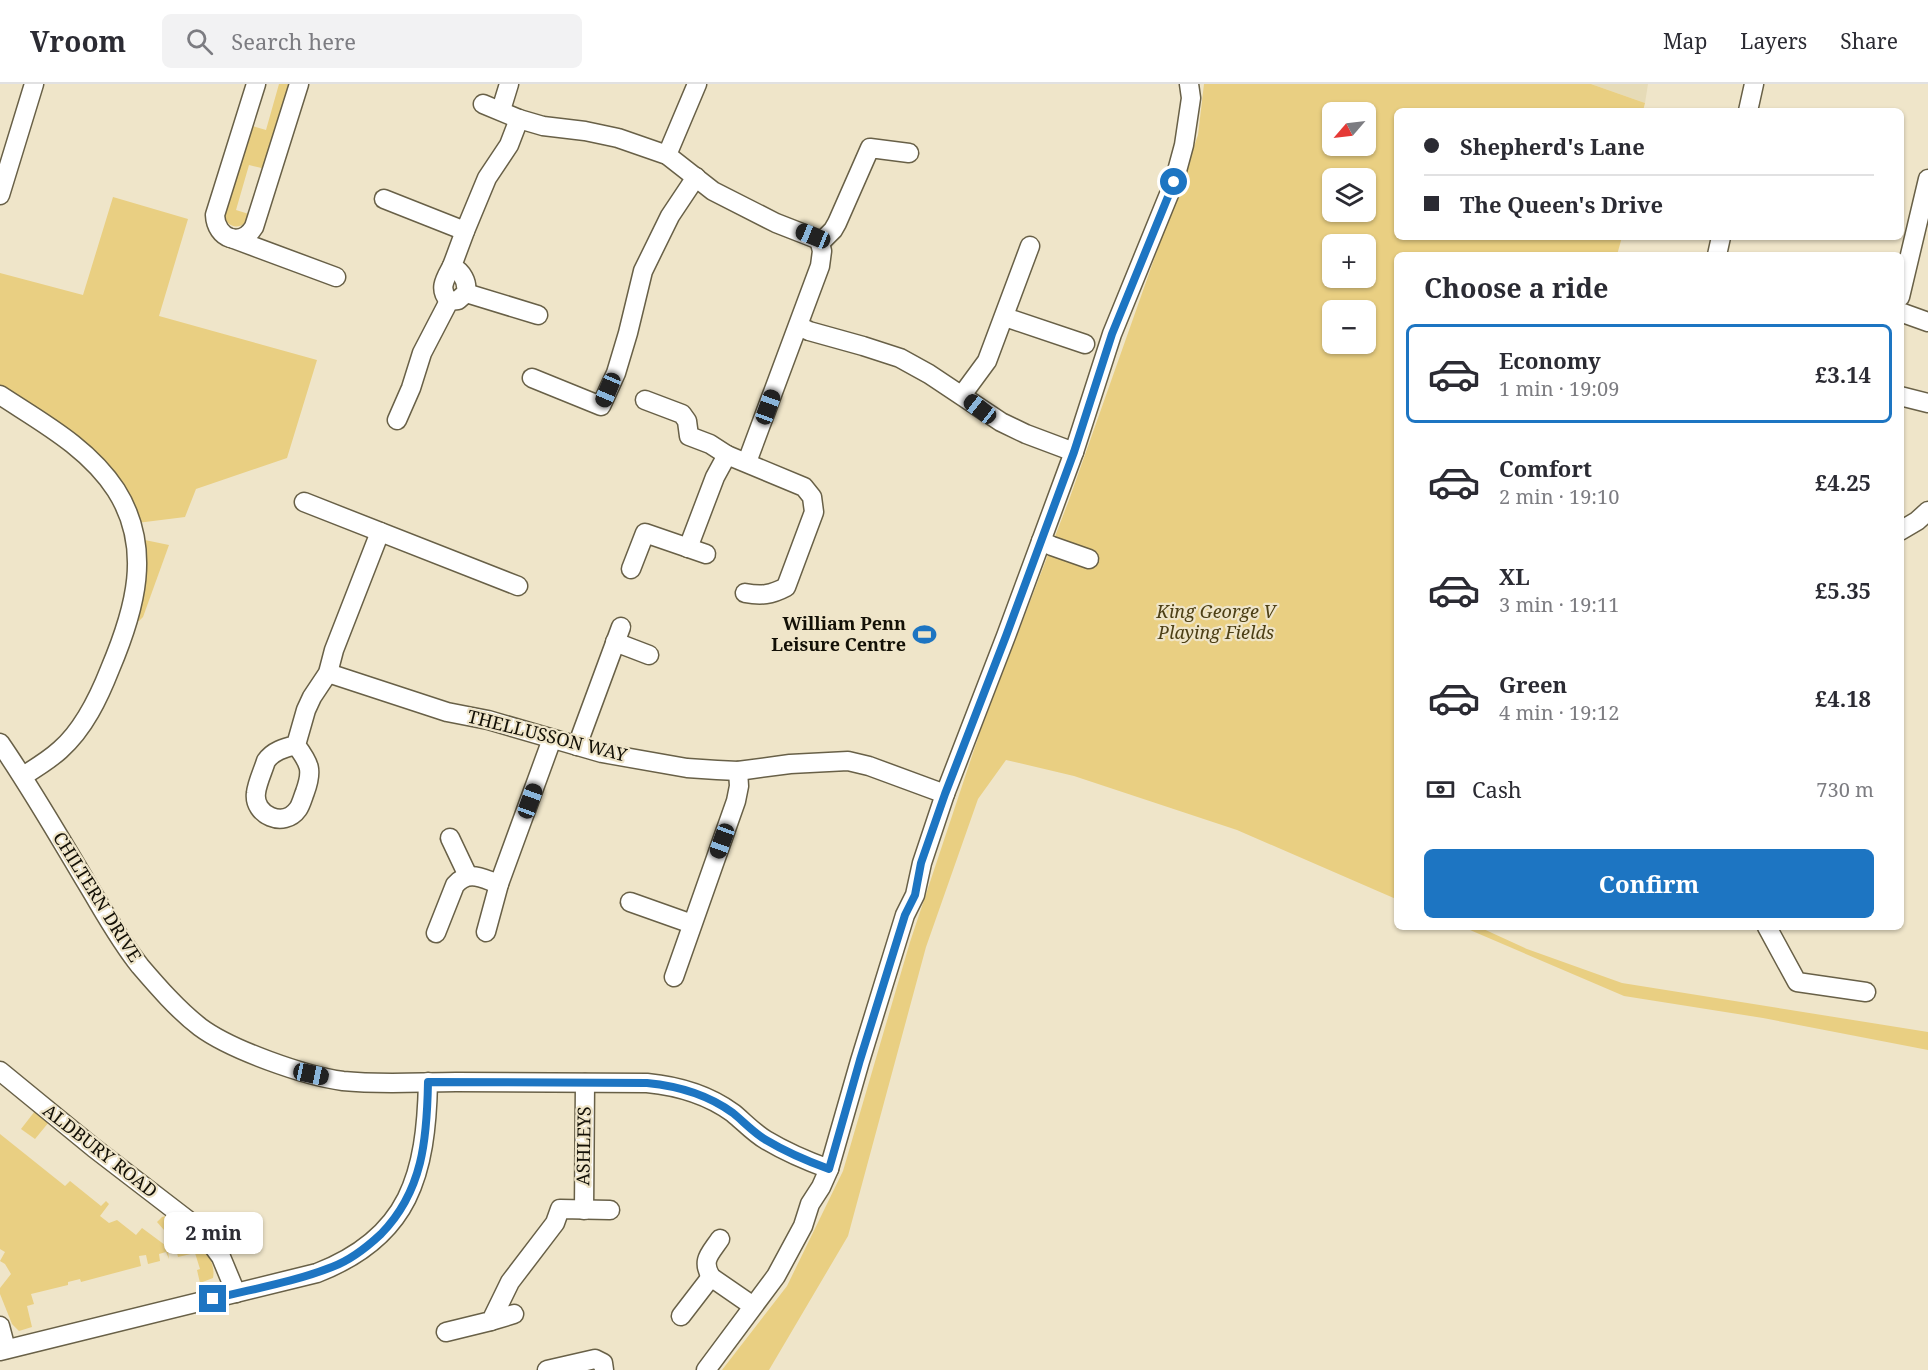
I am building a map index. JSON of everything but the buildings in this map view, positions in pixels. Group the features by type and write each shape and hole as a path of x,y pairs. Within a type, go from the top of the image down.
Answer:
{"street":[{"path":"0,195 34,84"},
{"path":"256,84 215,215 218,228 225,236 336,278"},
{"path":"231,238 247,235 254,227 299,84"},
{"path":"501,110 509,84"},
{"path":"667,155 697,84"},
{"path":"706,1370 776,1276 803,1226 810,1204 829,1169 860,1060 905,915 915,895 921,863 945,794 1074,452 1112,334 1174,182 1184,145 1191,98 1189,84"},
{"path":"1749,108 1754,84"},
{"path":"483,104 543,126 618,138 667,155 713,191 776,223 813,236 820,243 823,257 820,267 747,462"},
{"path":"449,301 443,292 442,284 452,266 487,178 509,145 519,119"},
{"path":"820,243 837,223 870,148 909,153"},
{"path":"532,378 601,406 628,333 643,270 670,216 696,177"},
{"path":"1904,280 1928,180"},
{"path":"384,199 465,231"},
{"path":"962,395 987,360 1005,317 1029,246"},
{"path":"449,301 458,300 466,292 466,282 463,276 452,266"},
{"path":"466,292 538,315"},
{"path":"397,420 411,388 422,353 449,301"},
{"path":"1904,313 1928,322"},
{"path":"1005,317 1085,345"},
{"path":"799,326 900,358 929,374 1001,422 1074,452"},
{"path":"0,395 75,445 106,475 118,492 125,509 135,535 137,552 134,603 121,644 102,688 82,725 61,750 23,776"},
{"path":"1904,397 1928,404"},
{"path":"645,400 682,414 687,421 689,436 710,444 727,455 804,487 809,492 814,512 786,587 772,594 760,596 745,593"},
{"path":"688,548 715,477 727,455"},
{"path":"304,502 518,586"},
{"path":"1904,528 1928,511"},
{"path":"296,745 312,697 328,673 334,650 380,532"},
{"path":"631,569 645,533 706,554"},
{"path":"1041,541 1089,559"},
{"path":"577,746 618,635 649,655"},
{"name":"THELLUSSON WAY","path":"328,673 447,712 488,720 602,753 687,768 738,771 790,764 848,761 869,766 945,794"},
{"path":"486,932 499,884 552,739"},
{"name":"CHILTERN DRIVE","path":"0,743 23,776 118,935 139,964 162,991 201,1027 217,1037 251,1053 311,1074 342,1081 669,1085 693,1091 732,1113 764,1139 829,1169"},
{"path":"674,977 736,801 739,786 738,771"},
{"path":"450,838 468,876"},
{"path":"436,933 455,885 460,880 474,876 499,884"},
{"path":"630,902 692,924"},
{"path":"1769,930 1797,982 1866,992"},
{"name":"ALDBURY ROAD","path":"0,1071 93,1148 202,1231 221,1257 236,1293"},
{"path":"0,1326 3,1350 317,1273 355,1256 400,1213 410,1194 422,1156 428,1082"},
{"name":"ASHLEYS","path":"584,1210 585,1083"},
{"name":"ASHLEYS","path":"491,1320 510,1282 555,1223 560,1209 610,1210"},
{"path":"720,1239 706,1259 706,1268 711,1277 753,1306"},
{"path":"681,1316 711,1277"},
{"path":"446,1332 514,1314"},
{"path":"547,1370 595,1359 603,1363 604,1370"}],"shaded area":[{"path":"1591,84 1648,84 1645,103"}],"green space":[{"path":"279,84 293,84 266,169 249,165 236,210 252,215 245,223 234,226 223,216 249,125 266,130"},
{"name":"King George V Playing Fields","path":"1204,84 1591,84 1645,103 1644,108 1394,108 1394,240 1621,240 1618,252 1394,252 1394,898 1237,830 1074,776 1006,760 978,799 926,947 848,1236 769,1370 722,1370 787,1286 843,1171 910,942 980,732 1069,500 1198,135"},
{"path":"113,197 188,219 159,316 317,360 287,458 196,489 185,517 137,523 36,407 0,385 0,273 83,295"},
{"path":"140,539 169,545 143,617 139,621 135,620"},
{"path":"1470,930 1486,930 1527,949 1622,983 1928,1032 1928,1050 1763,1018 1624,996"},
{"path":"35,1111 49,1122 35,1139 21,1129"},
{"path":"0,1134 65,1186 70,1181 101,1206 106,1201 109,1204 100,1216 109,1223 117,1220 136,1235 142,1228 165,1245 171,1238 157,1222 166,1216 205,1250 213,1268 213,1278 200,1283 197,1270 200,1269 195,1253 178,1257 176,1249 168,1251 169,1259 166,1252 159,1254 160,1261 148,1264 146,1255 139,1256 141,1266 81,1282 80,1279 68,1282 68,1285 31,1294 34,1304 27,1306 32,1327 19,1331 12,1324 0,1294 0,1288 11,1274 5,1264 0,1261 5,1252 0,1249"}],"place":[{"name":"William Penn Leisure Centre","path":"924,634"}],"route":[{"path":"213,1299 317,1273 335,1266 355,1256 385,1229 400,1213 417,1176 422,1156 428,1082 669,1085 693,1091 710,1099 732,1113 764,1139 829,1169 860,1060 905,915 915,895 921,863 945,794 1074,452 1112,334 1174,182"}]}
